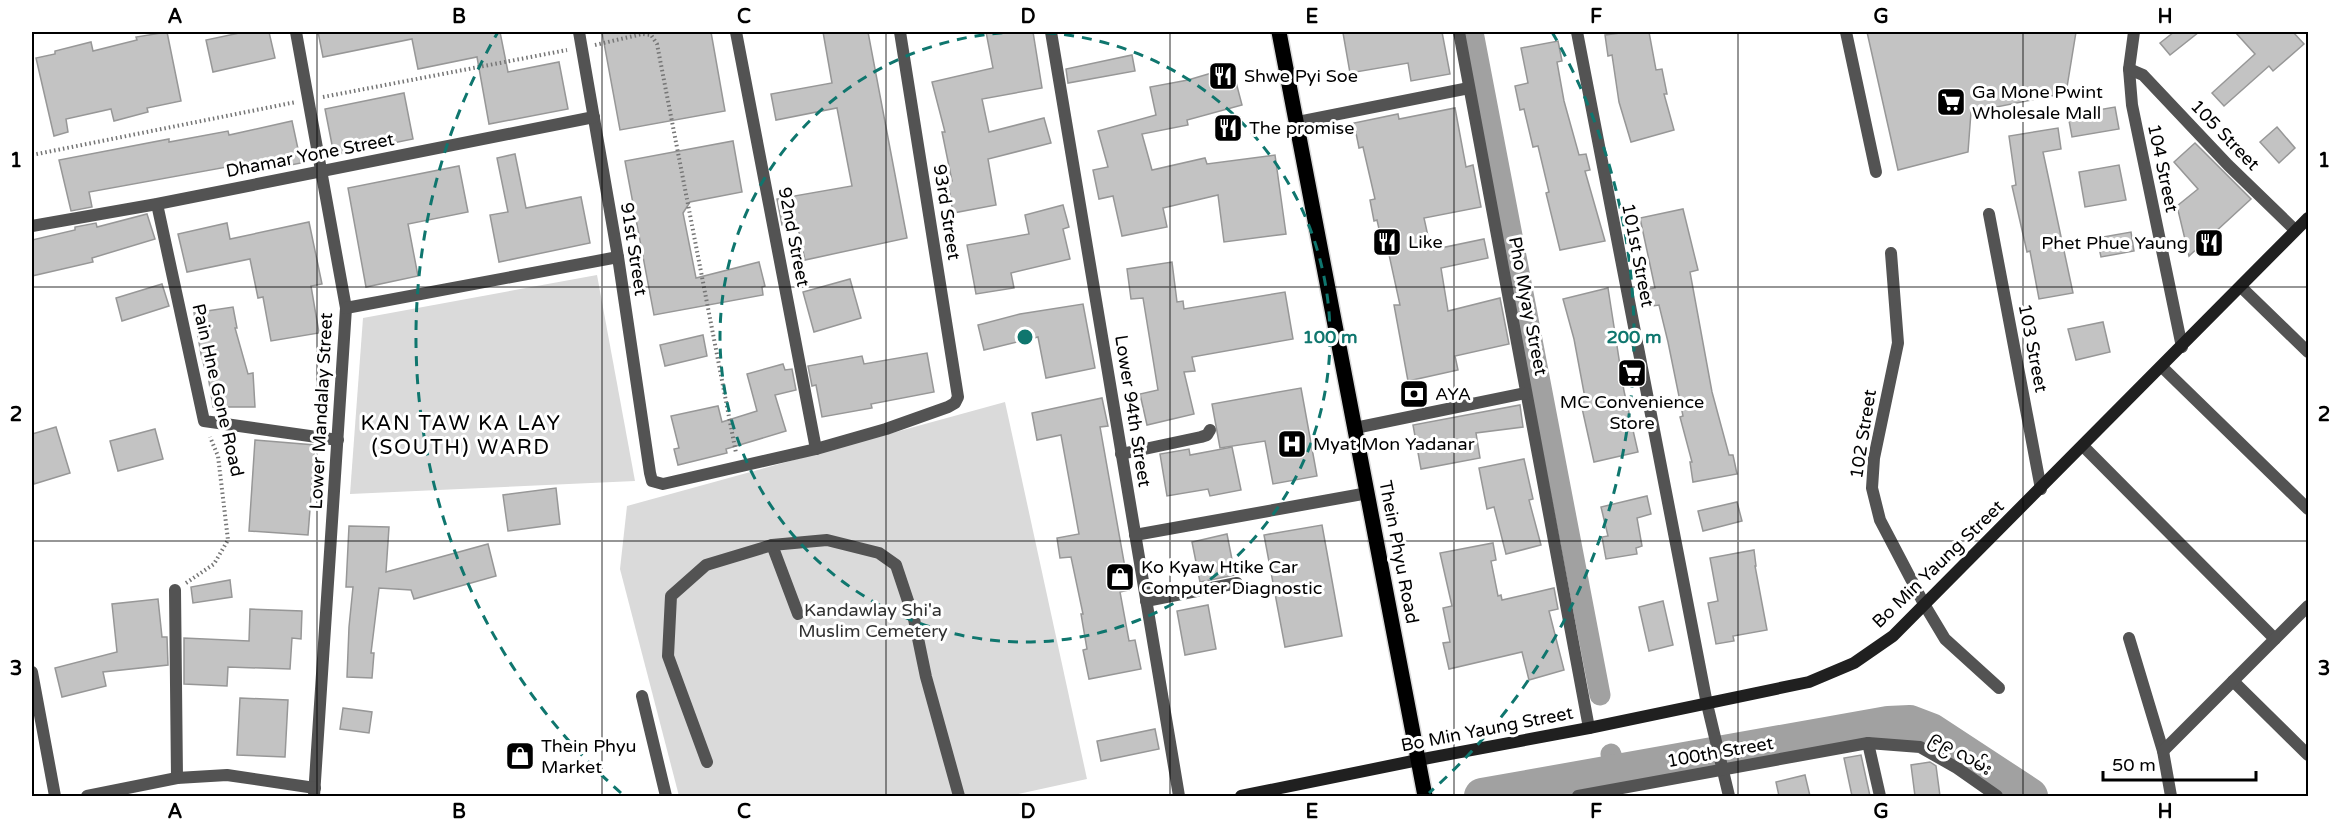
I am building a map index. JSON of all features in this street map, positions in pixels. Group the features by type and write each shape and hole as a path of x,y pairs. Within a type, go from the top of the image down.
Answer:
{"main road":[{"name":"Thein Phyu Road","path":"1279,32 1425,796"},
{"name":"Bo Min Yaung Street","path":"1241,796 1589,728 1809,682 1854,663 1893,636 2308,218"}],"street":[{"name":"Lower Mandalay Street","path":"296,32 346,308 314,792"},
{"name":"91st Street","path":"579,32 618,257 652,481 663,484 738,466"},
{"name":"92nd Street","path":"736,32 816,449"},
{"name":"93rd Street","path":"816,449 886,429 948,407 955,403 958,397 900,32"},
{"name":"Lower 94th Street","path":"1051,32 1179,796"},
{"name":"Pho Myay Street","path":"1459,32 1589,728"},
{"name":"101st Street","path":"1577,32 1707,704 1729,796"},
{"path":"1846,32 1876,172"},
{"name":"104 Street","path":"2134,32 2129,69 2132,105 2182,346"},
{"name":"105 Street","path":"2129,69 2143,75 2228,165 2295,230"},
{"path":"1298,122 1469,88"},
{"name":"Dhamar Yone Street","path":"32,226 157,204 594,117"},
{"name":"Pain Hne Gone Road","path":"157,204 204,421"},
{"name":"103 Street","path":"1989,214 2041,489"},
{"name":"102 Street","path":"1891,253 1898,344 1874,458 1872,488 1880,520 1945,639 1999,688"},
{"path":"346,308 618,257"},
{"path":"2241,287 2308,352"},
{"path":"2162,367 2308,509"},
{"path":"1355,428 1526,393"},
{"path":"204,421 338,440"},
{"path":"1121,454 1201,437 1207,435 1210,430"},
{"path":"2083,446 2275,639"},
{"path":"738,466 816,449"},
{"path":"1135,535 1368,493"},
{"path":"707,762 668,656 671,596 706,565 772,545 828,540 879,553 896,565 914,619 926,677 960,796"},
{"path":"772,545 798,614"},
{"path":"1146,601 1237,583"},
{"path":"175,590 177,778"},
{"path":"2163,751 2308,606"},
{"path":"2129,638 2163,751 2170,796"},
{"path":"32,672 55,796"},
{"path":"2233,681 2308,755"},
{"path":"642,696 666,796"},
{"path":"1868,743 1880,796"},
{"name":"100th Street","path":"1578,796 1592,795 1723,765 1868,743"},
{"name":"၉၉ လမ်း","path":"1868,743 1920,747 1958,768 1997,796"},
{"path":"87,796 177,778 227,775 314,792"}],"path":[{"path":"32,155 642,34 651,35 657,44 738,466"},
{"name":"Pain Hne Gone Road","path":"175,590 214,564 228,540 218,456 204,421"}],"green space":[{"path":"597,275 635,481 350,494 363,318"},
{"name":"Kandawlay Shi'a Muslim Cemetery","path":"1005,402 1087,779 1009,796 679,796 620,569 627,506"}],"building":[{"path":"167,32 181,101 147,108 148,112 114,121 111,109 66,119 68,132 54,136 36,58 91,42 93,51 137,40 136,37"},
{"path":"244,32 269,32 275,58 213,72 206,40"},
{"path":"318,32 500,32 508,72 559,62 568,109 489,124 477,57 418,69 412,39 323,57"},
{"path":"602,32 711,32 725,111 620,130"},
{"path":"823,32 868,32 907,238 805,260 797,223 782,225 777,199 852,186 837,108 776,120 771,94 832,83"},
{"path":"986,32 1033,32 1042,88 982,99 989,132 1044,118 1051,143 988,159 996,205 953,213 948,182 952,181 942,132 945,132 932,82 993,68"},
{"path":"1442,32 1450,74 1411,81 1408,63 1350,73 1343,33"},
{"path":"1649,32 1656,70 1662,69 1667,94 1664,94 1674,130 1631,142 1619,102 1612,55 1608,56 1605,35"},
{"name":"Ga Mone Pwint Wholesale Mall","path":"1867,32 2076,32 2066,93 1971,112 1968,152 1898,170"},
{"path":"2174,32 2199,32 2170,55 2160,43"},
{"path":"2235,32 2293,32 2304,44 2273,71 2269,66 2224,106 2212,93 2255,54"},
{"path":"1558,41 1562,61 1557,62 1564,101 1579,155 1586,154 1590,170 1585,171 1605,241 1560,250 1546,193 1549,192 1538,146 1533,147 1524,109 1520,110 1515,86 1528,83 1521,48"},
{"path":"1132,55 1135,71 1068,83 1066,69"},
{"path":"1232,67 1242,105 1187,120 1188,125 1142,134 1152,170 1205,158 1207,164 1275,155 1286,234 1224,242 1218,195 1163,208 1167,227 1122,236 1113,196 1099,199 1093,170 1108,167 1098,131 1156,115 1150,87 1188,80"},
{"path":"404,93 413,139 334,155 325,109"},
{"path":"2115,107 2119,129 2072,137 2068,115"},
{"path":"1455,108 1466,167 1473,165 1481,207 1424,218 1431,250 1484,239 1488,258 1441,268 1448,311 1500,298 1509,344 1455,356 1458,370 1408,381 1394,305 1400,305 1388,250 1384,251 1377,220 1374,221 1370,200 1375,199 1363,147 1359,148 1354,123 1398,114 1399,119"},
{"path":"292,121 301,163 245,174 243,164 89,192 92,207 71,211 59,160 169,139 169,142 228,131 229,135"},
{"path":"2277,127 2295,148 2279,163 2260,142"},
{"path":"2058,128 2061,149 2043,152 2073,293 2039,299 2030,251 2027,252 2012,186 2016,185 2009,136"},
{"path":"733,141 742,192 690,202 683,213 696,278 759,262 765,286 762,287 763,295 654,315 625,161"},
{"path":"2195,143 2251,199 2189,256 2177,206 2198,189 2174,162"},
{"path":"515,154 526,208 581,197 590,243 499,262 490,215 508,212 497,158"},
{"path":"2119,165 2126,200 2085,207 2079,172"},
{"path":"459,166 468,212 408,224 418,276 366,287 348,188"},
{"path":"1063,205 1069,227 1063,229 1070,259 1011,273 1014,288 976,294 967,245 1029,234 1025,215"},
{"path":"1683,209 1698,270 1690,272 1712,392 1729,455 1733,455 1737,474 1693,482 1690,462 1692,462 1680,417 1683,416 1668,342 1659,305 1653,306 1649,289 1655,288 1640,218"},
{"path":"147,214 155,239 92,258 93,262 32,276 32,240 75,230 75,227 96,223 97,227"},
{"path":"309,222 322,284 311,286 319,333 271,341 263,297 258,298 250,259 187,272 178,234 227,223 230,239"},
{"path":"2131,232 2134,251 2101,257 2097,238"},
{"path":"1172,262 1177,302 1183,301 1184,309 1285,292 1293,339 1192,357 1195,371 1184,372 1194,414 1147,425 1140,394 1158,390 1143,298 1131,299 1127,269"},
{"path":"850,279 861,318 814,332 803,292"},
{"path":"162,284 169,306 122,321 116,298"},
{"path":"1608,288 1624,391 1638,452 1594,462 1580,399 1585,398 1574,339 1563,299"},
{"path":"1083,304 1095,368 1046,378 1038,337 984,350 978,325 1020,314"},
{"path":"233,307 237,328 235,328 248,374 253,373 255,407 213,407 207,369 205,369 201,354 194,313"},
{"path":"2103,322 2110,352 2076,360 2068,329"},
{"path":"703,335 707,356 665,366 660,345"},
{"path":"927,353 934,392 871,404 872,408 822,417 816,385 812,386 808,366 862,356 864,364"},
{"path":"783,364 785,370 792,369 796,390 775,395 786,431 726,449 727,453 678,465 674,449 679,448 671,416 718,406 722,422 757,411 747,374"},
{"path":"1301,388 1317,476 1273,484 1265,441 1220,448 1212,404"},
{"path":"1102,398 1108,426 1100,427 1129,590 1120,592 1129,641 1135,640 1141,669 1089,679 1083,650 1087,649 1081,614 1083,614 1071,557 1060,558 1057,538 1079,534 1061,435 1037,440 1032,413"},
{"path":"1520,405 1523,427 1476,433 1480,458 1421,469 1413,425"},
{"path":"56,427 70,473 34,484 32,434"},
{"path":"155,429 163,459 118,471 110,441"},
{"path":"255,440 315,445 308,535 249,531"},
{"path":"1232,447 1241,490 1210,496 1208,489 1167,496 1160,454 1189,449 1190,455"},
{"path":"1524,459 1533,499 1529,500 1541,545 1506,554 1494,507 1487,509 1479,468"},
{"path":"556,488 560,524 508,531 503,495"},
{"path":"1647,496 1651,514 1637,518 1642,546 1636,548 1637,554 1606,559 1602,537 1608,536 1601,507"},
{"path":"1737,502 1742,521 1703,531 1698,511"},
{"path":"1322,525 1342,636 1285,647 1264,535"},
{"path":"349,526 389,527 386,572 488,544 496,576 414,599 411,590 379,588 371,653 374,653 372,678 347,677 353,587 346,587"},
{"path":"1227,534 1235,575 1200,582 1192,542"},
{"path":"1493,543 1496,560 1491,561 1498,596 1501,595 1502,600 1554,588 1558,609 1549,611 1564,670 1529,680 1522,652 1449,669 1443,643 1450,642 1443,608 1452,606 1440,553"},
{"path":"1754,550 1767,630 1733,636 1734,641 1716,644 1708,603 1718,601 1710,558"},
{"path":"230,580 232,597 193,603 191,587"},
{"path":"158,599 162,637 167,637 168,665 103,672 106,686 62,697 55,668 117,652 112,604"},
{"path":"1663,601 1673,645 1649,651 1639,607"},
{"path":"1208,605 1216,649 1185,655 1177,611"},
{"path":"250,609 302,611 301,639 292,638 290,669 228,667 227,686 184,684 184,638 249,641"},
{"path":"240,698 288,700 285,757 237,755"},
{"path":"343,708 372,712 369,733 340,729"},
{"path":"1155,729 1159,749 1101,761 1097,741"},
{"path":"1861,755 1870,796 1852,796 1844,758"},
{"path":"1930,762 1936,766 1940,796 1915,796 1911,765"},
{"path":"1805,775 1810,796 1779,796 1776,782"}],"waterway":[{"path":"1473,32 1600,695"},
{"path":"1482,796 1888,724 1910,723 1931,731 2030,796"},
{"path":"1611,754 1614,771"}],"place":[{"name":"Shwe Pyi Soe","path":"1223,76"},
{"name":"Ga Mone Pwint Wholesale Mall","path":"1951,102"},
{"name":"The promise","path":"1228,128"},
{"name":"Like","path":"1387,242"},
{"name":"Phet Phue Yaung","path":"2209,243"},
{"name":"MC Convenience Store","path":"1632,373"},
{"name":"AYA","path":"1414,394"},
{"name":"Myat Mon Yadanar","path":"1292,444"},
{"name":"Ko Kyaw Htike Car Computer Diagnostic","path":"1120,577"},
{"name":"Thein Phyu Market","path":"520,756"}],"district":[{"name":"KAN TAW KA LAY (SOUTH) WARD","path":"461,435"}]}
